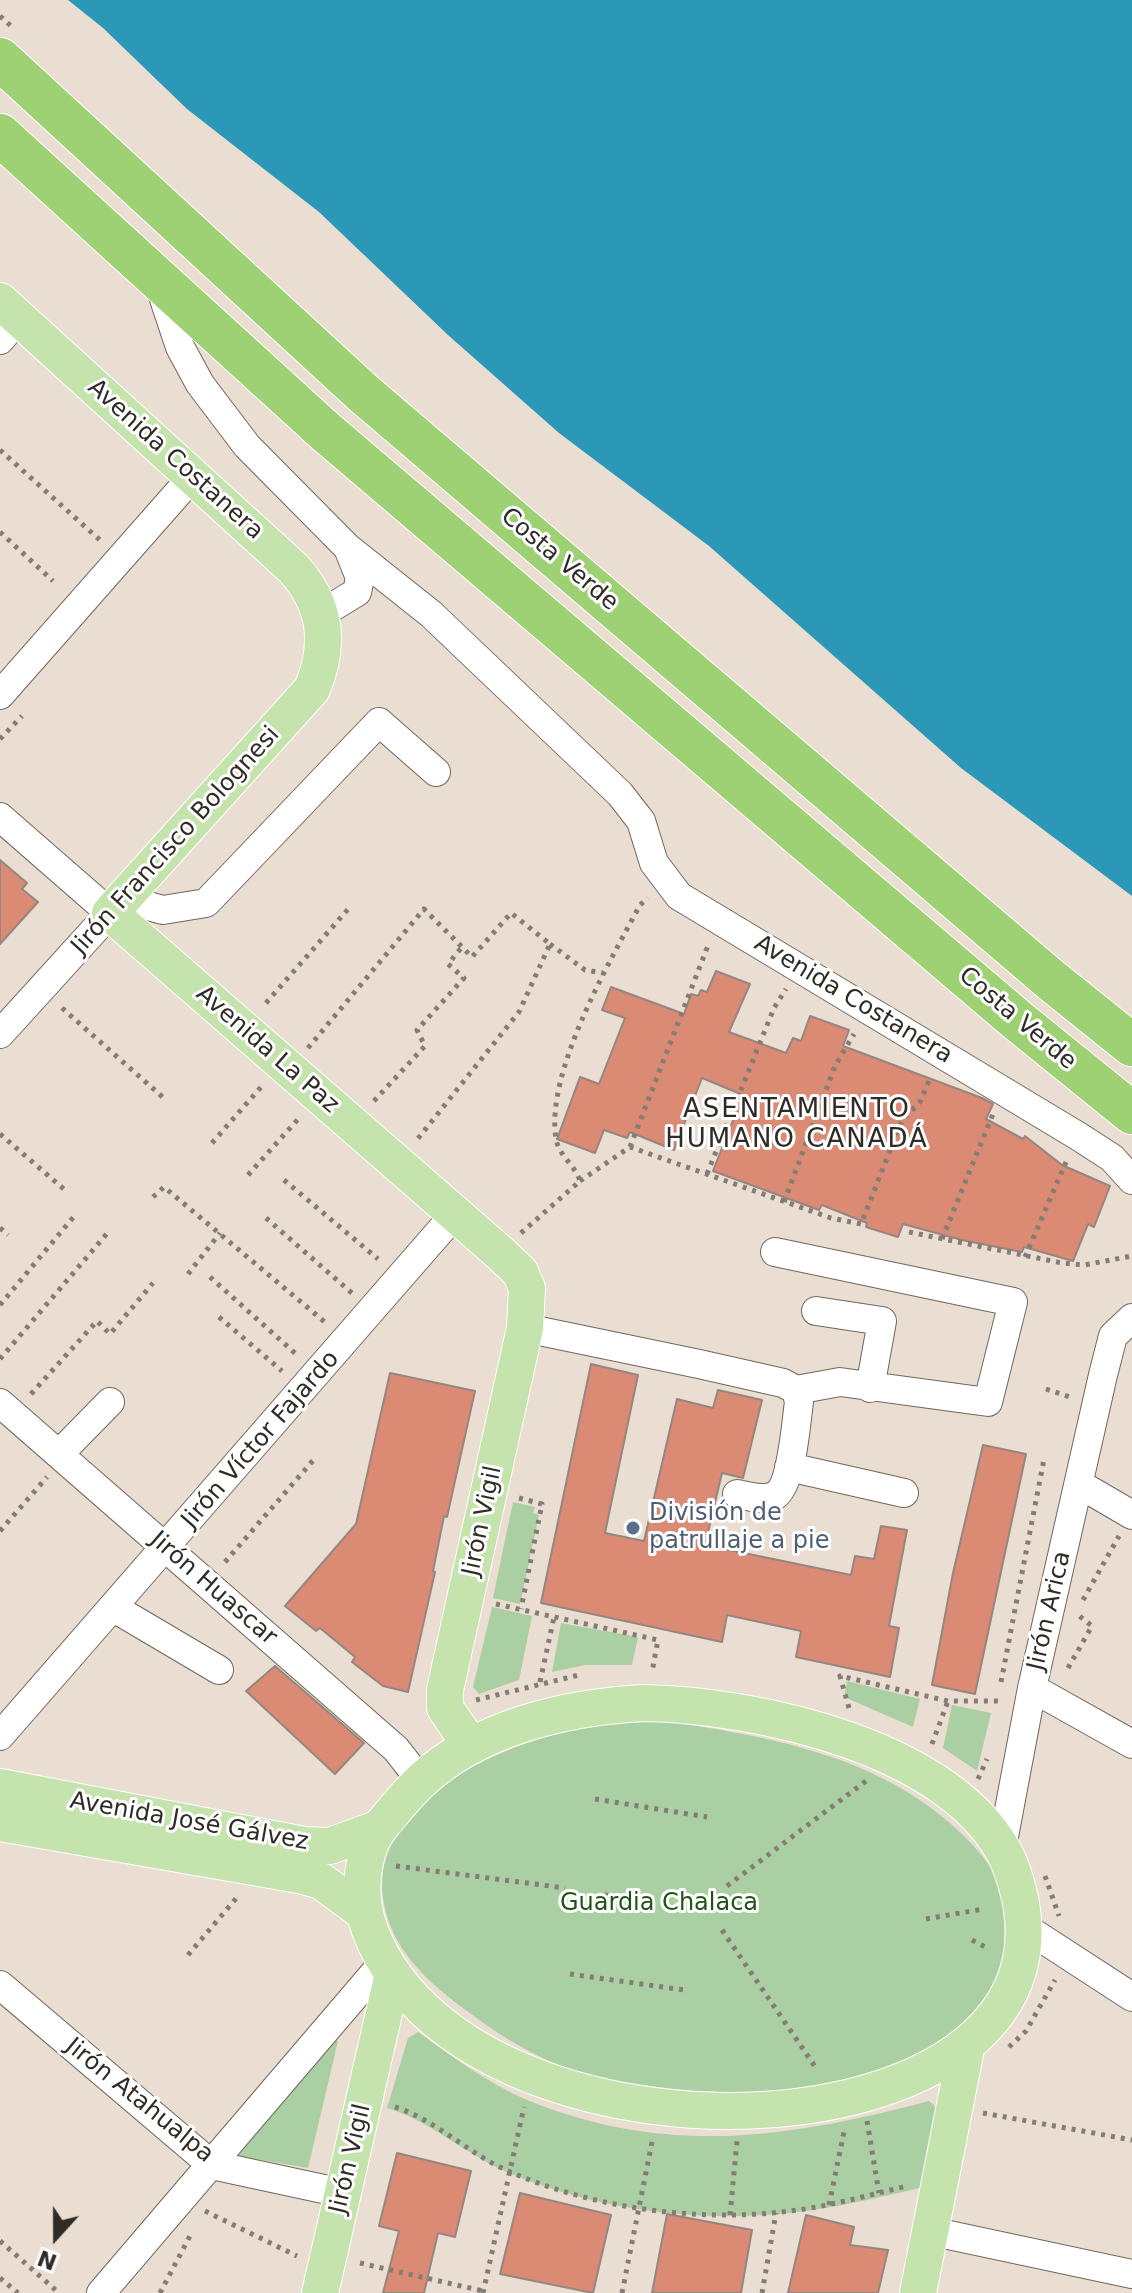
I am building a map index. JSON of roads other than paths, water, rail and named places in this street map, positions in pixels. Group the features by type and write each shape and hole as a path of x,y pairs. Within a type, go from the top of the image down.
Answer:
{"highway":[{"name":"Costa Verde","path":"0,59 363,393 1051,980 1132,1045"},
{"name":"Costa Verde","path":"0,135 350,452 1005,1010 1132,1113"}],"main road":[{"name":"Avenida Costanera","path":"6,320 193,476 299,575 323,624"},
{"name":"Jirón Francisco Bolognesi","path":"116,906 297,709 321,667 323,624"},
{"name":"Avenida La Paz","path":"116,906 280,1072 455,1214 520,1272 527,1288"},
{"name":"Jirón Vigil","path":"471,1746 445,1708 445,1690 525,1328 527,1288"},
{"path":"674,1703 781,1720 842,1737 933,1781 969,1810 1002,1847 1020,1886 1045,1926 1009,2005 991,2029 965,2054 926,2074 837,2100 732,2113 661,2109 550,2082 506,2064 462,2039 421,2007 388,1970 362,1911 371,1845 421,1781 471,1746 522,1725 590,1708 674,1703"},
{"name":"Avenida José Gálvez","path":"0,1787 304,1845 371,1845"},
{"name":"Avenida José Gálvez","path":"0,1823 321,1881 362,1911"},
{"name":"Jirón Vigil","path":"320,2293 388,1970"},
{"path":"918,2293 965,2054"}],"street":[{"path":"158,281 180,347 208,395 247,446 348,548 360,578 357,592 323,624"},
{"path":"0,695 193,476"},
{"name":"Avenida Costanera","path":"348,548 431,614 620,794 641,821 654,863 679,896 1078,1136 1112,1158 1132,1180"},
{"path":"116,906 163,910 206,903 379,722 436,772"},
{"name":"Avenida La Paz","path":"0,817 116,906"},
{"name":"Jirón Francisco Bolognesi","path":"0,1034 116,906"},
{"name":"Jirón Víctor Fajardo","path":"0,1736 455,1214"},
{"path":"525,1328 741,1374 796,1390 840,1382 988,1402 1013,1302 775,1252"},
{"path":"816,1311 882,1321 870,1388"},
{"name":"Jirón Arica","path":"1002,1847 1041,1693 1079,1484 1103,1375 1113,1336 1132,1318"},
{"path":"737,1494 760,1498 774,1496 786,1483 799,1402 796,1390"},
{"path":"61,1456 110,1402"},
{"name":"Jirón Huascar","path":"6,1409 396,1749 421,1781"},
{"path":"789,1467 904,1493"},
{"path":"1079,1484 1132,1514"},
{"path":"114,1608 219,1670"},
{"path":"1041,1693 1132,1744"},
{"path":"1045,1926 1132,1997"},
{"path":"101,2293 388,1970"},
{"name":"Jirón Atahualpa","path":"0,1985 212,2165 342,2193"},
{"path":"930,2231 1132,2274"}],"water":[{"path":"68,0 1132,0 1132,896 961,768 709,546 559,433 448,335 319,212 187,109 103,28"}],"place":[{"name":"División de patrullaje a pie","path":"633,1528"}],"district":[{"name":"ASENTAMIENTO HUMANO CANADÁ","path":"797,1125"}],"park label":[{"name":"Guardia Chalaca","path":"659,1904"}]}
